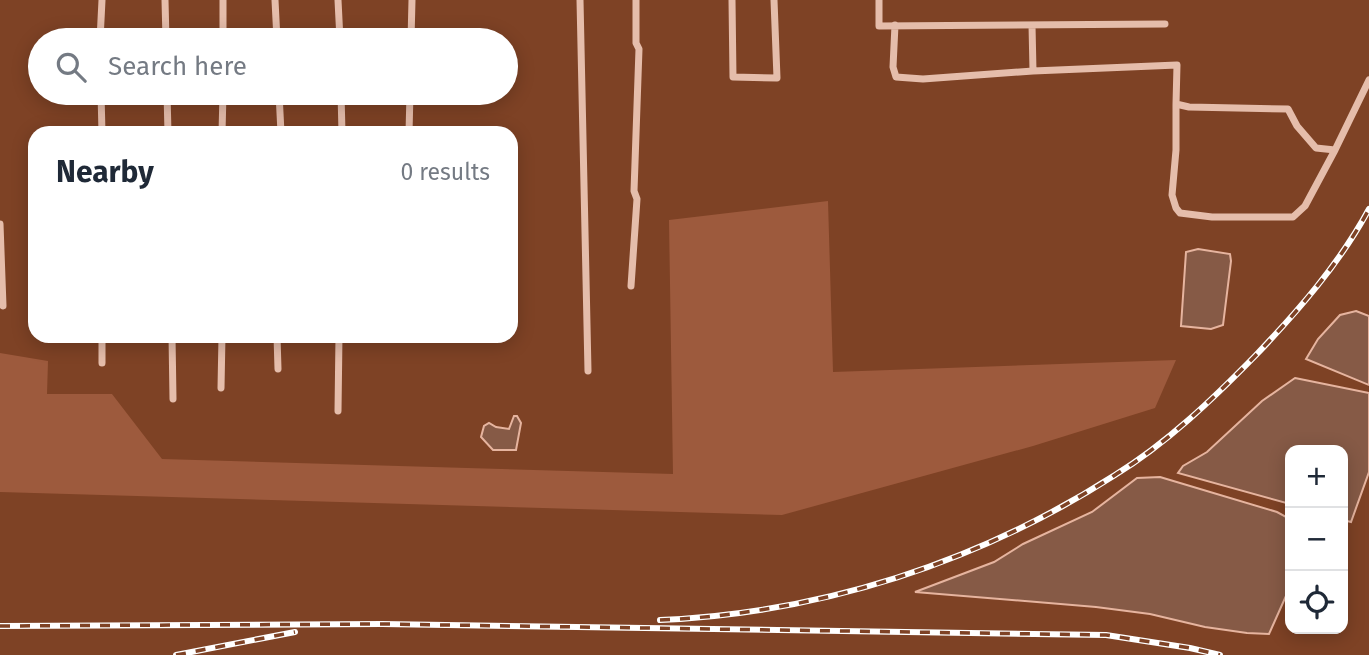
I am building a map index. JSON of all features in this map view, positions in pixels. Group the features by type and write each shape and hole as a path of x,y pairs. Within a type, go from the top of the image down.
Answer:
{"street":[{"path":"101,28 102,0"},
{"path":"165,0 166,28"},
{"path":"223,0 223,28"},
{"path":"275,0 276,28"},
{"path":"338,0 339,28"},
{"path":"411,28 412,0"},
{"path":"580,0 587,371"},
{"path":"631,286 637,199 634,191 639,50 636,43 636,0"},
{"path":"732,0 733,77 777,78 774,0"},
{"path":"879,0 879,26 1165,24"},
{"path":"895,25 893,67 896,76 923,79 1177,65 1176,150 1172,195 1180,213 1212,217 1293,217 1305,206 1369,80"},
{"path":"1032,25 1033,71"},
{"path":"1176,104 1189,107 1288,109 1297,126 1316,148 1335,150"},
{"path":"101,105 102,126"},
{"path":"167,105 168,126"},
{"path":"222,126 223,105"},
{"path":"280,105 281,126"},
{"path":"341,105 342,126"},
{"path":"409,126 410,105"},
{"path":"0,224 4,306"},
{"path":"102,343 102,363"},
{"path":"172,343 173,399"},
{"path":"221,388 222,343"},
{"path":"277,343 278,369"},
{"path":"338,411 339,343"}],"shaded area":[{"path":"828,201 833,372 1176,360 1155,408 1033,446 782,515 0,492 0,353 48,361 47,394 112,394 162,459 673,474 669,220"},
{"path":"1198,249 1230,254 1223,325 1211,329 1181,326 1186,252"},
{"path":"1356,311 1369,316 1369,385 1306,359 1318,339 1340,315"},
{"path":"1295,378 1369,393 1369,472 1351,522 1348,521 1348,445 1285,445 1285,503 1178,473 1183,466 1207,452 1262,401"},
{"path":"514,416 517,416 521,423 516,450 493,450 481,437 484,426 489,423 509,429"},
{"path":"1160,477 1285,516 1285,598 1269,634 1205,627 1150,614 1096,607 915,592 994,562 1023,544 1092,512 1137,478"}],"railway":[{"path":"660,620 780,607 897,578 954,557 1063,506 1153,449 1223,388 1303,304 1345,248 1369,209"},
{"path":"0,626 382,624 1106,635 1220,655"},
{"path":"176,655 295,632"}]}
